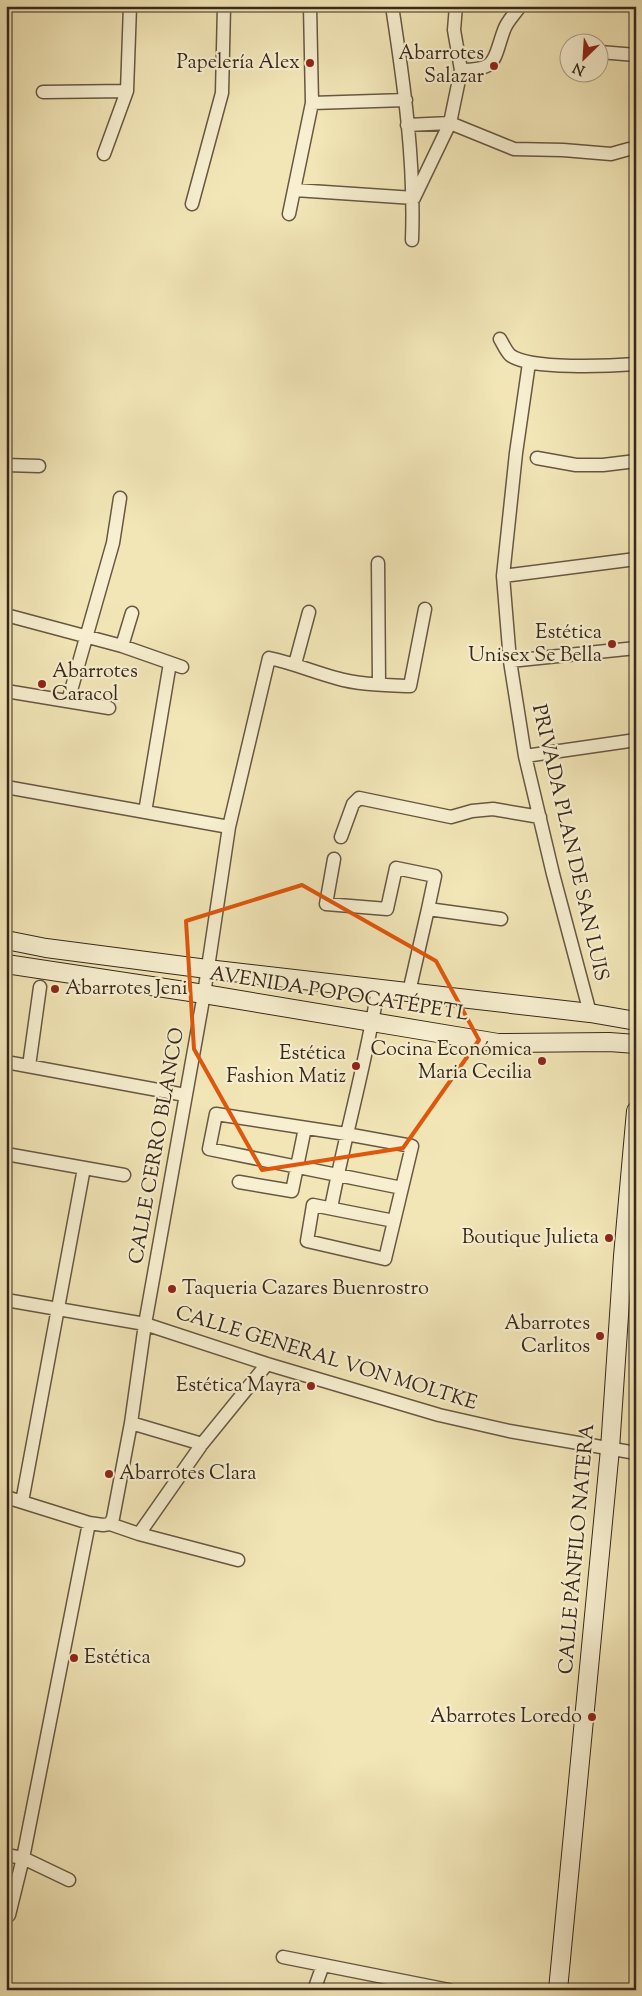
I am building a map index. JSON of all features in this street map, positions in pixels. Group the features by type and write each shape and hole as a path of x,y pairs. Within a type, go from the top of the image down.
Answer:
{"street":[{"path":"104,154 127,92 130,6"},
{"path":"192,204 222,93 224,6"},
{"path":"289,214 312,102 310,6"},
{"path":"392,6 406,100 414,198 412,240"},
{"path":"414,198 450,123 461,70 454,30 456,6"},
{"path":"461,70 478,70 490,65 498,50 505,27 520,6"},
{"path":"610,53 636,55"},
{"path":"43,92 127,92"},
{"path":"312,102 406,100"},
{"path":"408,125 450,123 514,149 563,150 611,154 636,149"},
{"path":"295,190 414,198"},
{"path":"500,339 509,354 529,363 616,366 636,364"},
{"name":"PRIVADA PLAN DE SAN LUIS","path":"529,363 516,453 503,576 510,661 525,756 553,874 590,1013"},
{"path":"537,458 576,465 603,466 636,461"},
{"path":"6,465 39,466"},
{"path":"68,701 113,544 120,498"},
{"path":"503,576 636,559"},
{"path":"378,564 379,684"},
{"path":"309,612 295,664 338,679 410,686 425,609"},
{"path":"122,646 132,613"},
{"path":"6,615 122,646 176,665 145,812"},
{"path":"510,661 636,648"},
{"name":"CALLE CERRO BLANCO","path":"110,1524 113,1518 131,1423 145,1324 204,994 229,827 269,658 295,664"},
{"path":"6,691 109,708"},
{"path":"525,756 636,740"},
{"path":"6,786 229,827"},
{"path":"341,837 353,804 360,798 451,816 472,811 494,809 540,818"},
{"path":"334,860 326,904 387,909 396,868 434,876 409,992"},
{"path":"428,908 501,919"},
{"name":"AVENIDA POPOCATÉPETL","path":"6,940 46,948 207,969 590,1013 636,1021"},
{"name":"AVENIDA POPOCATÉPETL","path":"6,964 373,1021 498,1043 609,1042 636,1044"},
{"path":"29,1066 40,987"},
{"path":"331,1208 337,1174 373,1021 378,989"},
{"path":"609,1042 611,1018"},
{"path":"6,1062 185,1095"},
{"name":"CALLE PÁNFILO NATERA","path":"558,1990 610,1449 623,1256 633,1176 636,1111"},
{"path":"394,1221 313,1205 307,1241 385,1259 394,1221 402,1188 412,1146 216,1114 209,1149 402,1188"},
{"path":"239,1182 292,1192 305,1128"},
{"path":"6,1154 124,1175"},
{"path":"22,1502 84,1168"},
{"name":"CALLE GENERAL VON MOLTKE","path":"6,1300 145,1324 267,1364 438,1415 510,1431 636,1453"},
{"path":"139,1534 202,1444 267,1364"},
{"path":"131,1423 202,1444"},
{"path":"6,1497 89,1524 103,1526 110,1524 139,1534 238,1560"},
{"path":"9,1915 23,1858 89,1524"},
{"path":"6,1855 23,1858 69,1880"},
{"path":"283,1957 449,1990"},
{"path":"314,1990 323,1965"}],"highlighted area":[{"path":"302,885 436,961 479,1040 403,1148 262,1170 194,1049 186,921"}],"place":[{"name":"Papelería Alex","path":"310,63"},
{"name":"Abarrotes Salazar","path":"494,66"},
{"name":"Estética Unisex Se Bella","path":"612,644"},
{"name":"Abarrotes Caracol","path":"42,684"},
{"name":"Abarrotes Jeni","path":"55,989"},
{"name":"Cocina Económica Maria Cecilia","path":"542,1061"},
{"name":"Estética Fashion Matiz","path":"356,1066"},
{"name":"Boutique Julieta","path":"609,1238"},
{"name":"Taqueria Cazares Buenrostro","path":"172,1289"},
{"name":"Abarrotes Carlitos","path":"600,1336"},
{"name":"Estética Mayra","path":"311,1386"},
{"name":"Abarrotes Clara","path":"109,1474"},
{"name":"Estética","path":"74,1658"},
{"name":"Abarrotes Loredo","path":"592,1717"}]}
